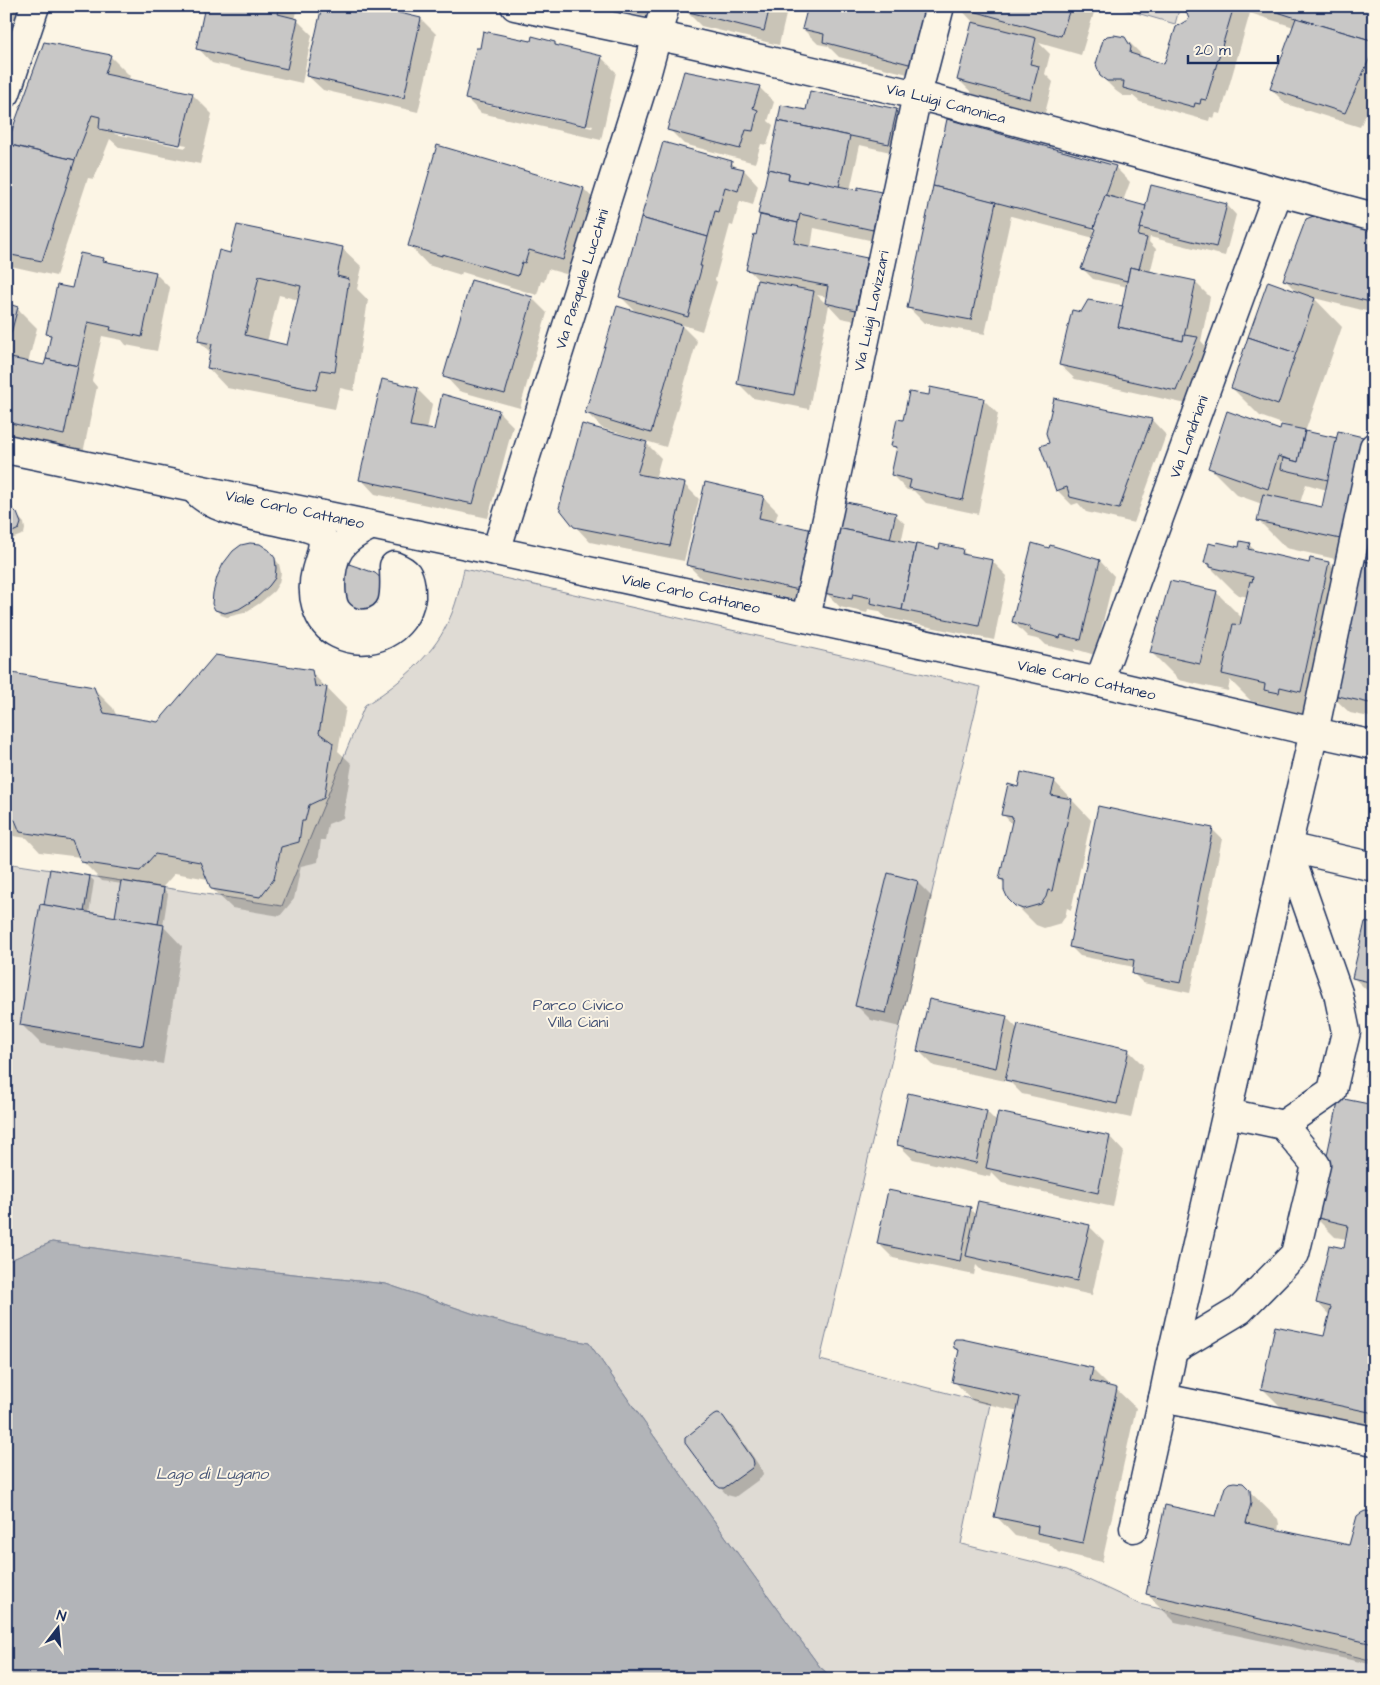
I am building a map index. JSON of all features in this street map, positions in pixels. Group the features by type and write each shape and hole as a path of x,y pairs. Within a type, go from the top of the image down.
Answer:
{"street":[{"path":"6,93 35,6"},
{"name":"Via Luigi Canonica","path":"514,6 658,36 917,95 1374,216"},
{"name":"Via Pasquale Lucchini","path":"496,551 658,36 665,6"},
{"name":"Via Luigi Lavizzari","path":"806,618 917,95 940,6"},
{"name":"Via Landriani","path":"1098,682 1278,192"},
{"path":"1134,1528 1314,732 1374,447"},
{"name":"Viale Carlo Cattaneo","path":"6,449 806,618 1374,745"},
{"path":"194,488 198,496 219,507 302,526 321,534 323,544 314,581 316,607 324,624 348,639 371,640 389,633 402,620 410,600 408,575 394,566 394,596 391,606 383,617 372,623 364,624 345,619 335,609 332,598 332,580 336,553 344,542 370,526"},
{"path":"1287,847 1374,867"},
{"path":"1283,1125 1332,1091 1346,1032 1338,993 1287,847"},
{"path":"1173,1350 1240,1310 1295,1254 1316,1165 1283,1125 1227,1113"},
{"path":"1163,1398 1374,1441"}],"green space":[{"path":"1113,6 1180,6 1175,24"},
{"name":"Parco Civico Villa Ciani","path":"464,569 981,687 820,1360 990,1404 961,1544 1067,1570 1140,1604 1374,1661 1374,1679 834,1679 820,1667 703,1506 589,1343 545,1335 483,1317 386,1284 220,1266 52,1242 6,1262 6,863 282,906 365,705 388,690 412,670 441,636 453,611"}],"water":[{"name":"Lago di Lugano","path":"52,1242 220,1266 386,1284 483,1317 545,1335 589,1343 703,1506 820,1667 834,1679 6,1679 6,1262"}],"building":[{"path":"205,6 280,6 278,14 298,19 287,69 196,49"},
{"path":"322,6 370,6 421,18 404,98 306,76"},
{"path":"686,6 770,6 764,31 685,11"},
{"path":"808,6 927,6 913,65 823,42 824,34 802,29"},
{"path":"956,6 1071,6 1061,36"},
{"path":"1184,6 1234,6 1206,100 1201,99 1200,104 1195,103 1194,107 1123,88 1124,81 1107,81 1100,76 1096,64 1103,40 1107,36 1125,37 1131,47 1130,53 1164,64 1176,27 1189,19"},
{"path":"1259,6 1374,6 1374,41 1296,18"},
{"path":"1296,18 1374,41 1373,51 1345,113 1270,89"},
{"path":"972,22 1036,38 1030,64 1039,66 1030,99 957,80"},
{"path":"483,31 531,41 532,36 555,42 555,45 602,56 586,126 465,99 476,48 480,48"},
{"path":"44,42 111,55 105,74 193,93 180,145 99,129 100,117 92,115 75,160 7,144"},
{"path":"684,71 760,86 753,108 758,110 753,131 746,130 740,149 667,130"},
{"path":"810,91 897,109 889,144 778,121 781,105 806,110"},
{"path":"947,119 1116,166 1094,228 933,186"},
{"path":"778,121 850,136 839,187 808,180 807,183 788,179 789,174 768,169"},
{"path":"663,142 732,161 731,166 744,169 738,191 725,187 718,212 715,211 708,237 641,218"},
{"path":"10,145 75,160 42,261 6,254 6,156"},
{"path":"437,145 584,188 563,260 529,250 525,263 522,262 518,276 408,246"},
{"path":"768,169 789,174 788,179 807,183 808,180 858,190 858,187 881,192 873,230 800,214 798,223 758,214"},
{"path":"1151,185 1227,204 1216,247 1140,228"},
{"path":"933,186 996,202 971,320 907,308"},
{"path":"1105,195 1146,206 1138,236 1147,238 1139,269 1130,267 1127,281 1081,269 1096,229 1094,228"},
{"path":"760,215 798,223 794,243 867,258 856,310 825,303 828,286 746,270"},
{"path":"1316,215 1374,230 1374,303 1283,280 1306,219"},
{"path":"641,218 708,237 688,317 619,297"},
{"path":"237,225 343,247 337,276 349,279 335,372 321,370 316,390 207,368 212,344 198,341 219,250 230,253","holes":["259,276 301,286 287,345 245,335"]},
{"path":"80,253 104,258 103,261 156,272 142,337 110,330 111,327 88,322 78,366 46,359 51,335 46,334 57,285 72,288"},
{"path":"1130,267 1196,281 1183,341 1118,327"},
{"path":"471,280 533,297 505,394 443,377"},
{"path":"757,280 814,291 794,395 737,384"},
{"path":"1268,281 1315,298 1296,353 1248,337"},
{"path":"1088,300 1123,306 1118,327 1183,341 1184,335 1198,337 1176,391 1059,365 1072,310 1081,312"},
{"path":"6,303 18,307 6,352"},
{"path":"617,306 682,325 651,433 585,413"},
{"path":"1248,337 1296,353 1278,405 1231,388"},
{"path":"6,357 44,365 46,359 78,366 64,435 6,422"},
{"path":"382,379 418,388 410,426 434,430 442,394 499,410 473,504 359,480"},
{"path":"930,387 984,398 963,500 909,488 911,480 891,475 897,447 891,446 897,419 903,420 909,392 929,395"},
{"path":"1054,398 1152,419 1119,509 1070,497 1067,487 1056,491 1040,446 1049,443 1046,433"},
{"path":"1227,411 1280,430 1281,425 1305,430 1298,462 1278,456 1268,489 1208,468"},
{"path":"582,424 647,442 637,474 685,483 670,546 574,527 559,508"},
{"path":"1305,431 1337,438 1328,480 1281,469 1283,458 1298,462"},
{"path":"1338,431 1367,438 1345,540 1257,521 1263,494 1322,507"},
{"path":"705,482 764,496 759,518 813,530 799,590 686,565"},
{"path":"1374,488 1374,563 1358,560"},
{"path":"842,501 896,513 890,539 837,528"},
{"path":"6,502 17,513 21,523 19,529 6,535"},
{"path":"837,528 916,544 902,610 870,603 871,598 853,594 852,599 824,593"},
{"path":"1240,541 1250,543 1248,549 1309,563 1310,558 1329,562 1301,692 1280,687 1279,693 1264,690 1265,684 1222,674 1233,624 1240,625 1250,581 1252,582 1253,577 1210,567 1210,564 1204,563 1209,543 1216,545 1217,542 1239,547"},
{"path":"250,543 260,544 269,550 275,558 275,578 255,599 239,609 225,613 215,610 212,604 213,593 223,564 233,551 241,545"},
{"path":"1032,543 1049,548 1050,545 1100,560 1081,640 1061,635 1060,638 1030,630 1030,627 1012,622"},
{"path":"916,544 939,549 940,544 963,549 962,554 993,560 979,626 902,610"},
{"path":"1358,560 1374,563 1374,704 1329,694"},
{"path":"346,563 375,573 382,579 383,608 348,616 312,578"},
{"path":"1170,581 1217,591 1200,664 1150,653"},
{"path":"215,655 312,670 315,686 327,687 319,733 333,743 324,798 309,805 305,821 302,821 299,842 281,847 274,879 260,897 211,889 200,862 155,854 140,871 81,862 72,840 20,832 15,820 6,819 6,672 94,687 104,713 158,722"},
{"path":"1021,772 1055,780 1051,795 1072,799 1052,891 1048,890 1041,904 1023,909 1015,906 1008,899 1004,890 1004,880 999,879 1013,817 1001,815 1008,784 1018,787"},
{"path":"1098,806 1163,820 1163,818 1213,828 1181,983 1132,974 1134,960 1069,947"},
{"path":"50,869 90,876 84,912 44,905"},
{"path":"888,873 918,881 886,1013 855,1006"},
{"path":"121,881 164,888 158,924 115,917"},
{"path":"40,904 164,925 143,1046 20,1025"},
{"path":"1365,922 1374,924 1374,983 1352,978"},
{"path":"929,999 1007,1016 996,1068 917,1051"},
{"path":"1018,1024 1129,1049 1117,1104 1005,1080"},
{"path":"1374,1036 1374,1078 1365,1076"},
{"path":"908,1093 987,1111 976,1163 897,1145"},
{"path":"1339,1098 1374,1105 1374,1413 1261,1389 1275,1326 1324,1336 1331,1307 1316,1303 1329,1245 1344,1248 1348,1225 1314,1217"},
{"path":"998,1112 1110,1136 1098,1193 986,1168"},
{"path":"888,1190 971,1207 960,1261 877,1244"},
{"path":"978,1201 1090,1225 1077,1281 966,1256"},
{"path":"955,1339 1093,1368 1090,1381 1117,1388 1083,1543 1037,1533 1038,1526 994,1517 1020,1397 952,1382 959,1350 954,1348 953,1342"},
{"path":"714,1415 723,1416 753,1459 754,1464 752,1468 724,1488 716,1485 685,1443 685,1438"},
{"path":"1229,1483 1243,1483 1250,1490 1251,1503 1246,1523 1349,1545 1357,1516 1365,1511 1374,1512 1374,1644 1146,1594 1165,1505 1216,1516 1225,1487"}]}
